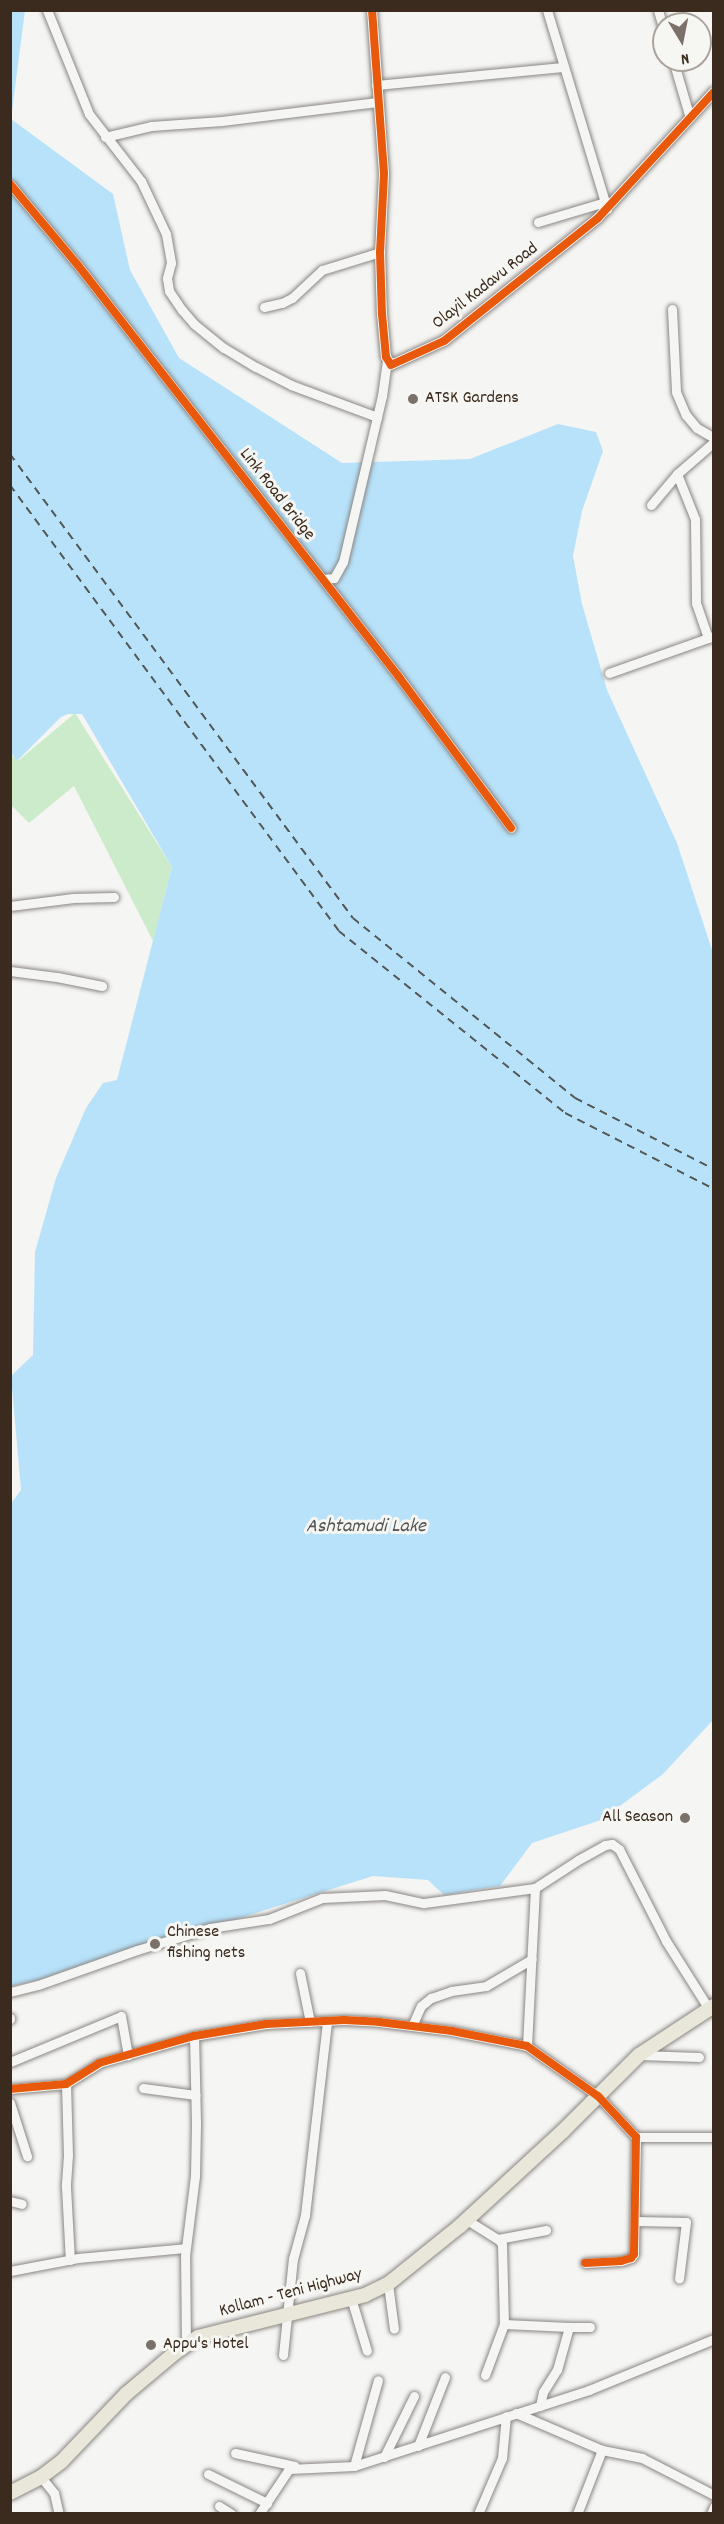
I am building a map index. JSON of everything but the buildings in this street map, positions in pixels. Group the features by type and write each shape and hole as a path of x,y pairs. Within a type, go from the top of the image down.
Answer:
{"main road":[{"name":"Kollam - Teni Highway","path":"10,2493 41,2477 62,2461 126,2394 198,2337 351,2298 388,2284 467,2220 639,2055 712,2009"}],"street":[{"path":"47,10 89,114 141,181 166,234 171,262 167,278 169,291 194,324 224,348 291,385 377,417"},
{"path":"323,579 334,578 343,561 377,417 387,362 382,314 380,252 384,174 372,10"},
{"path":"538,222 606,205 547,10"},
{"path":"376,85 563,67"},
{"path":"677,72 690,118"},
{"name":"Olayil Kadavu Road","path":"387,362 391,364 404,361 444,341 606,205 714,92"},
{"path":"105,137 151,126 222,121 377,102"},
{"name":"Link Road Bridge","path":"10,184 84,272 323,579 511,828"},
{"path":"264,307 292,298 322,270 380,252"},
{"path":"651,505 677,474 714,440 697,428 686,415 676,392 672,309"},
{"path":"609,673 711,637 696,603 695,519 677,474"},
{"path":"10,906 73,898 114,897"},
{"path":"10,971 102,986"},
{"path":"10,1992 38,1985 137,1950 210,1928 269,1919 322,1898 385,1895 424,1903 535,1888 605,1845 612,1844 620,1849 666,1941 712,2009"},
{"path":"527,2046 535,1888"},
{"path":"412,2026 421,2006 431,1998 451,1991 486,1986 532,1959"},
{"path":"300,1973 310,2022"},
{"path":"10,2062 121,2016 128,2055"},
{"path":"283,2355 293,2259 305,2216 327,2021"},
{"path":"10,2089 66,2084 99,2063 194,2036 266,2024 327,2021 412,2026 527,2046 598,2096 636,2137 635,2245 631,2258 621,2261 585,2263"},
{"path":"186,2345 185,2248 195,2176 194,2036"},
{"path":"639,2055 699,2057"},
{"path":"66,2084 68,2155 66,2199 70,2260"},
{"path":"143,2088 196,2095"},
{"path":"10,2103 27,2156"},
{"path":"636,2137 714,2137"},
{"path":"10,2201 22,2204"},
{"path":"467,2220 498,2239 502,2244 504,2324 485,2375"},
{"path":"635,2221 686,2222 679,2279"},
{"path":"498,2239 546,2230"},
{"path":"10,2271 70,2260 185,2248"},
{"path":"388,2284 394,2330"},
{"path":"351,2298 367,2351"},
{"path":"504,2324 590,2327"},
{"path":"540,2406 543,2392 557,2370 569,2327"},
{"path":"235,2453 297,2467 354,2466 628,2376 714,2339"},
{"path":"418,2446 445,2377"},
{"path":"354,2466 378,2380"},
{"path":"384,2457 414,2396"},
{"path":"516,2413 602,2450 642,2458 714,2495"},
{"path":"478,2514 502,2458 506,2416"},
{"path":"578,2514 602,2450"},
{"path":"259,2514 284,2473 297,2467"},
{"path":"208,2474 267,2503"},
{"path":"41,2477 54,2493 59,2514"},
{"path":"219,2506 232,2514"},
{"path":"711,2514 714,2507"}],"green space":[{"path":"75,713 172,867 153,941 74,786 29,823 11,805 10,754 18,761"}],"water":[{"name":"Ashtamudi Lake","path":"25,10 11,119 113,194 130,270 179,358 342,463 470,459 558,424 596,432 603,451 582,511 573,556 582,604 607,690 677,843 713,953 714,1719 663,1774 601,1820 532,1843 500,1886 444,1895 428,1880 373,1876 53,1977 11,1986 10,1505 21,1490 11,1376 33,1355 35,1252 56,1178 86,1108 103,1083 117,1080 172,867 82,714 68,714 61,717 17,761 11,753 10,11"}],"ferry route":[{"path":"10,454 353,918 575,1098 714,1169"},
{"path":"10,485 339,931 565,1113 714,1189"}],"cycle path":[{"path":"372,10 384,174 380,252 382,314 386,357 391,365 444,341 598,218 714,92"},
{"path":"10,184 77,264 399,677 511,828"},
{"path":"10,2089 66,2084 99,2063 194,2036 266,2024 344,2020 379,2022 452,2031 527,2046 598,2096 636,2137 634,2254 631,2258 621,2261 585,2263"}],"place":[{"name":"ATSK Gardens","path":"413,399"},
{"name":"All Season","path":"685,1818"},
{"name":"Chinese fishing nets","path":"155,1944"},
{"name":"Appu's Hotel","path":"151,2345"}]}
